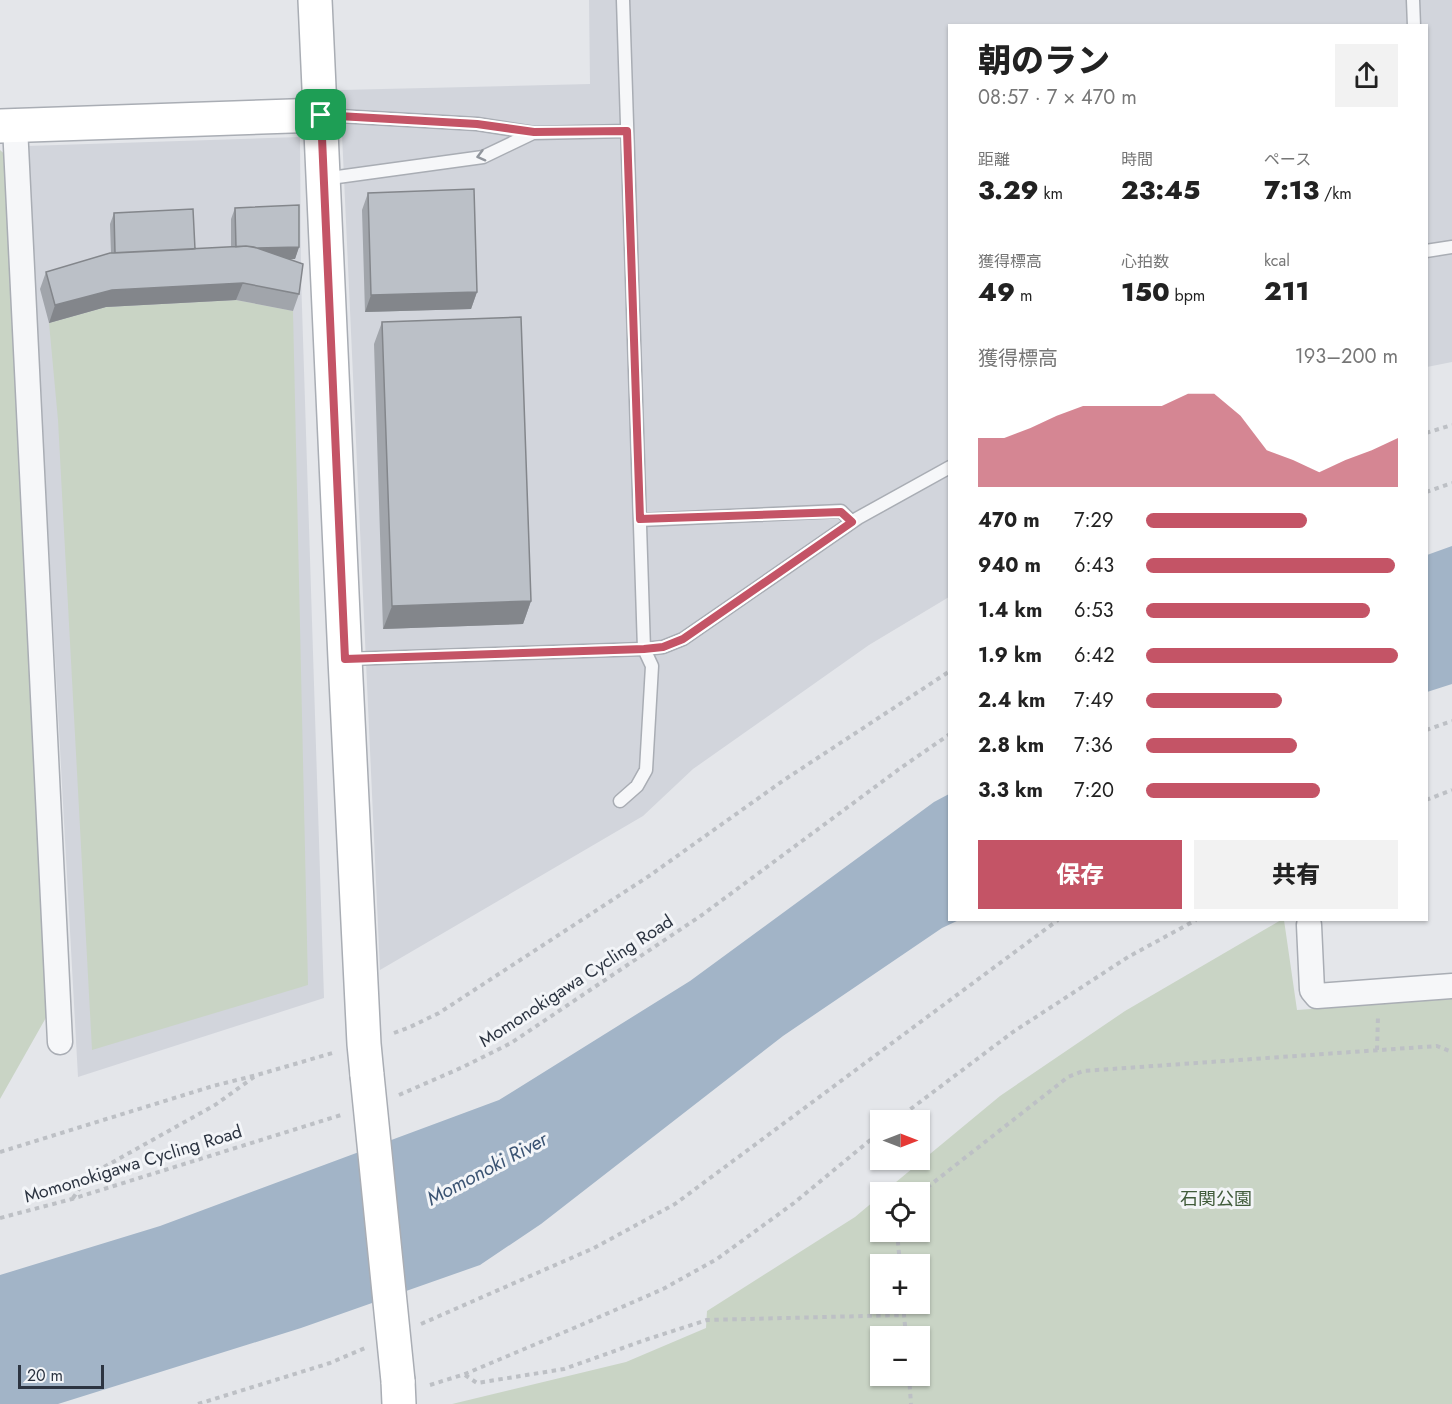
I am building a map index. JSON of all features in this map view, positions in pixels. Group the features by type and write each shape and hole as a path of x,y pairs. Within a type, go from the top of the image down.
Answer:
{"street":[{"path":"315,0 365,1060 395,1396"},
{"path":"60,1042 7,126 321,115"},
{"path":"1309,925 1312,990 1317,996 1452,986"}],"lane":[{"path":"620,801 638,786 645,770 652,666 644,649 623,0"},
{"path":"1413,0 1414,24"},
{"path":"321,115 477,124 534,132 627,131"},
{"path":"323,179 483,157 534,132"},
{"path":"1428,250 1452,247"},
{"path":"345,659 663,647 683,639 852,522 948,468"},
{"path":"640,519 841,512 852,522"}],"path":[{"path":"1428,432 1452,425"},
{"path":"1428,491 1452,483"},
{"path":"0,1152 213,1086 257,1075 365,1060 410,1027 439,1013 649,876 784,780 948,672"},
{"path":"1428,729 1452,721"},
{"name":"Momonokigawa Cycling Road","path":"396,1096 511,1043 702,915 902,766 948,735"},
{"path":"1428,799 1452,790"},
{"path":"415,1326 594,1248 675,1204 1057,921"},
{"path":"909,1110 1014,1032 1128,957 1194,921"},
{"path":"1377,1050 1379,991"},
{"path":"930,1185 1068,1077 1083,1071 1377,1050 1437,1047 1452,1052"},
{"path":"72,1199 88,1176 215,1105 257,1075"},
{"name":"Momonokigawa Cycling Road","path":"0,1218 72,1199 342,1114"},
{"path":"395,1396 465,1374 663,1288 717,1259 794,1203 870,1140"},
{"path":"465,1374 477,1383 564,1369 707,1320 904,1315 905,1326"},
{"path":"198,1404 330,1363 372,1345"},
{"path":"910,1386 911,1404"}],"shaded area":[{"path":"589,0 1452,0 1452,362 1428,367 1428,24 948,24 948,598 869,645 693,769 643,816 380,970 340,90 590,84"},
{"path":"300,137 301,276 324,998 78,1077 27,146"}],"green space":[{"path":"0,150 9,158 52,1007 0,1099"},
{"path":"236,300 293,311 308,985 92,1050 58,420 49,323 106,307"},
{"name":"石関公園","path":"1279,921 1284,921 1297,1010 1452,999 1452,1404 452,1404 626,1362 706,1328 707,1311 855,1217 870,1204 870,1242 930,1242 930,1182 896,1182 911,1170 930,1170 930,1154 1000,1096 1125,1011"}],"water":[{"path":"1452,546 1452,684 1428,692 1428,555"},
{"name":"Momonoki River","path":"948,795 948,921 957,921 942,928 783,1036 541,1224 480,1265 301,1328 58,1404 0,1404 0,1275 160,1226 499,1100 690,981 934,802"}],"building":[{"path":"474,189 477,292 371,295 368,193"},
{"path":"299,205 299,247 236,247 235,208"},
{"path":"193,209 195,249 115,253 114,213"},
{"path":"246,246 303,264 299,294 243,283 112,290 55,305 46,272 110,253"},
{"path":"521,317 531,601 392,606 382,322"}],"route":[{"path":"321,115 477,124 534,132 627,131 640,519 841,512 852,522 683,639 663,647 345,659 321,115"}]}
